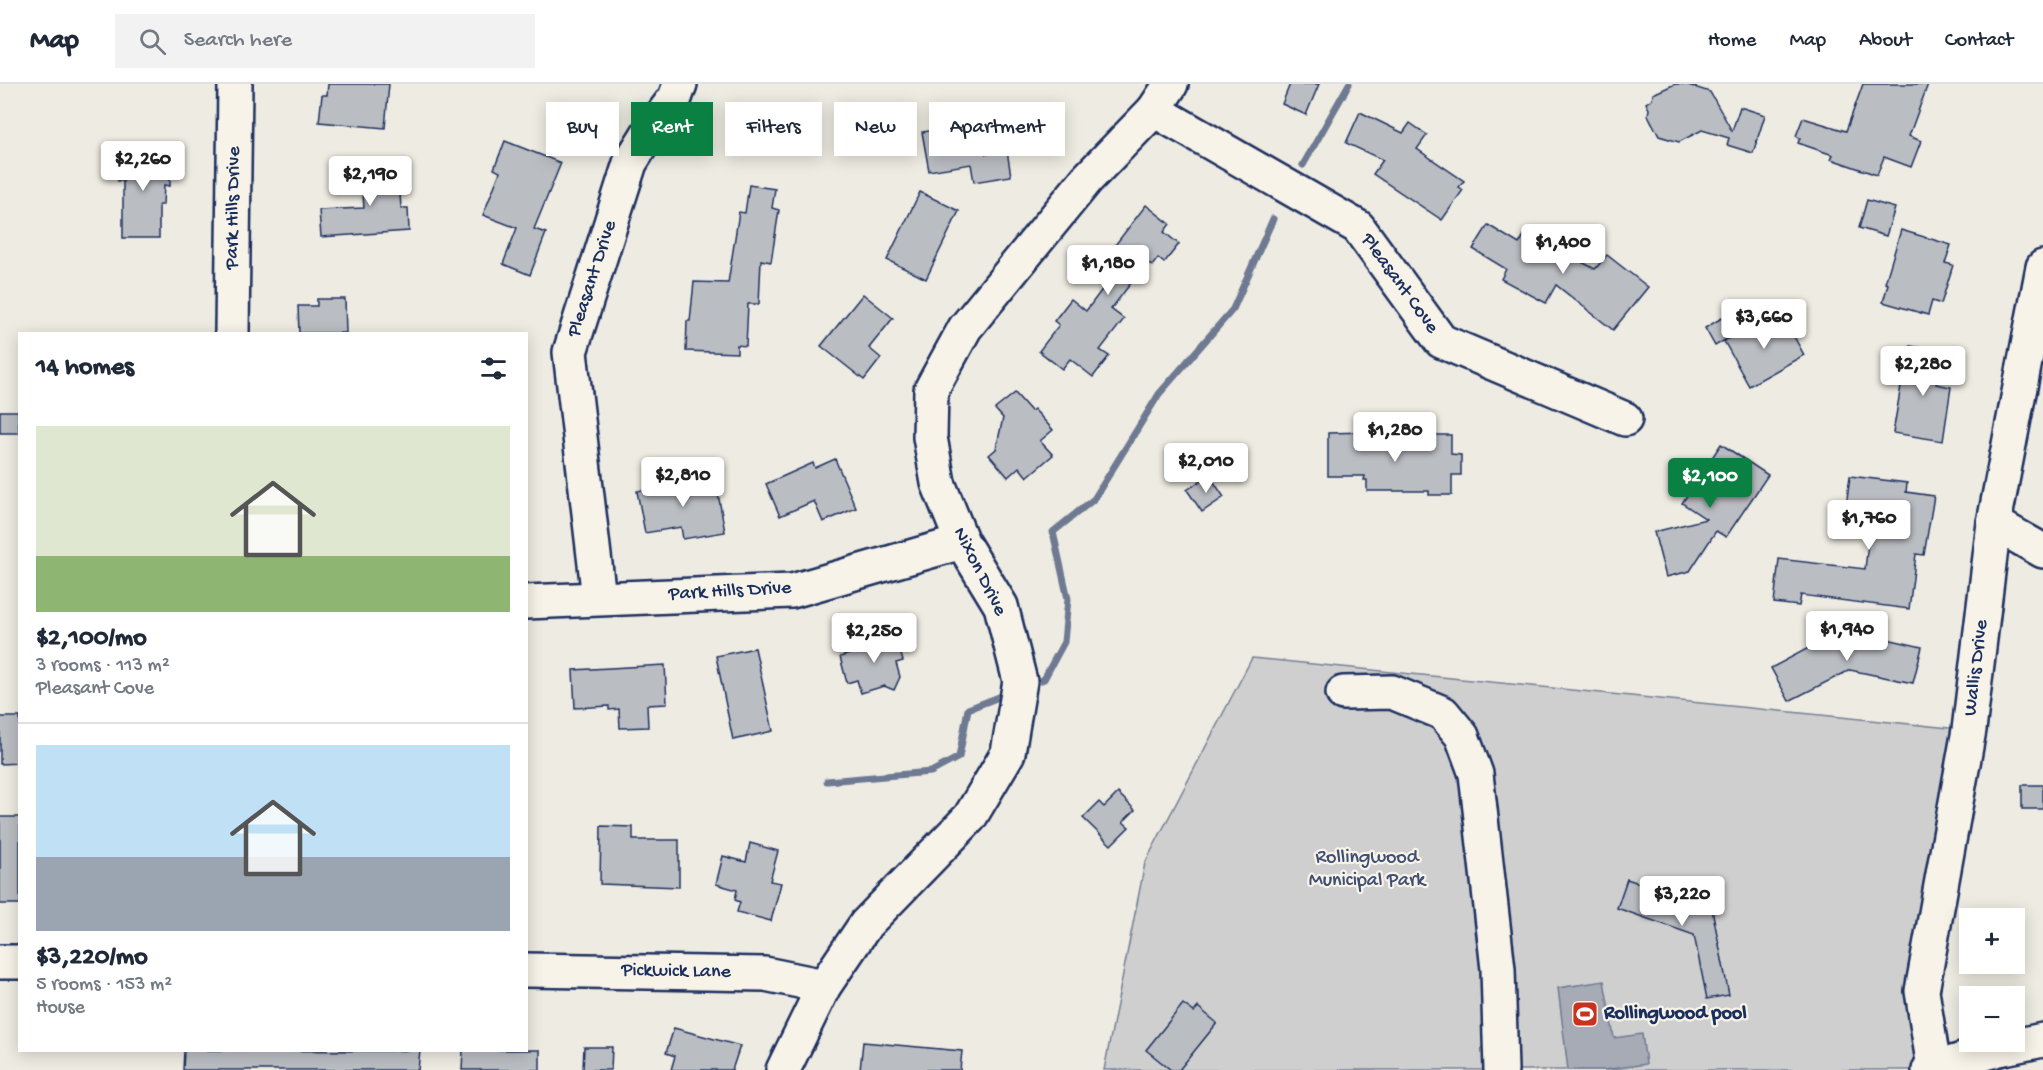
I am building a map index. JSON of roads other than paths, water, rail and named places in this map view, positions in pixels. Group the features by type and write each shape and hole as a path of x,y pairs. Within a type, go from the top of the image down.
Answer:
{"street":[{"name":"Park Hills Drive","path":"232,332 235,84"},
{"name":"Pleasant Drive","path":"599,598 570,352 630,163 675,98 680,84"},
{"name":"Pleasant Cove","path":"1162,97 1358,227 1441,341 1625,419"},
{"name":"Nixon Drive","path":"783,1070 824,986 866,924 970,817 1008,753 1020,681 1001,606 962,542 938,483 930,437 932,390 965,328 1087,179 1162,97"},
{"name":"Wallis Drive","path":"1931,1069 1922,991 1969,730 1994,523 2043,267"},
{"path":"1994,523 2043,551"},
{"name":"Park Hills Drive","path":"528,602 792,591 962,542"},
{"path":"1343,693 1392,692 1443,713 1462,736 1476,774 1498,969 1501,1070"},
{"path":"0,962 18,962"},
{"name":"Pickwick Lane","path":"528,970 765,974 824,986"},
{"path":"1931,1069 1999,1049 2043,1040"}],"waterway":[{"path":"1303,165 1349,84"},
{"path":"1039,681 1044,679 1064,642 1068,599 1053,532 1094,499 1159,394 1233,309 1273,219"},
{"path":"827,781 931,772 959,757 968,709 999,697"}],"place":[{"name":"Rollingwood pool","path":"1585,1014"}],"park label":[{"name":"Rollingwood Municipal Park","path":"1367,870"}]}
